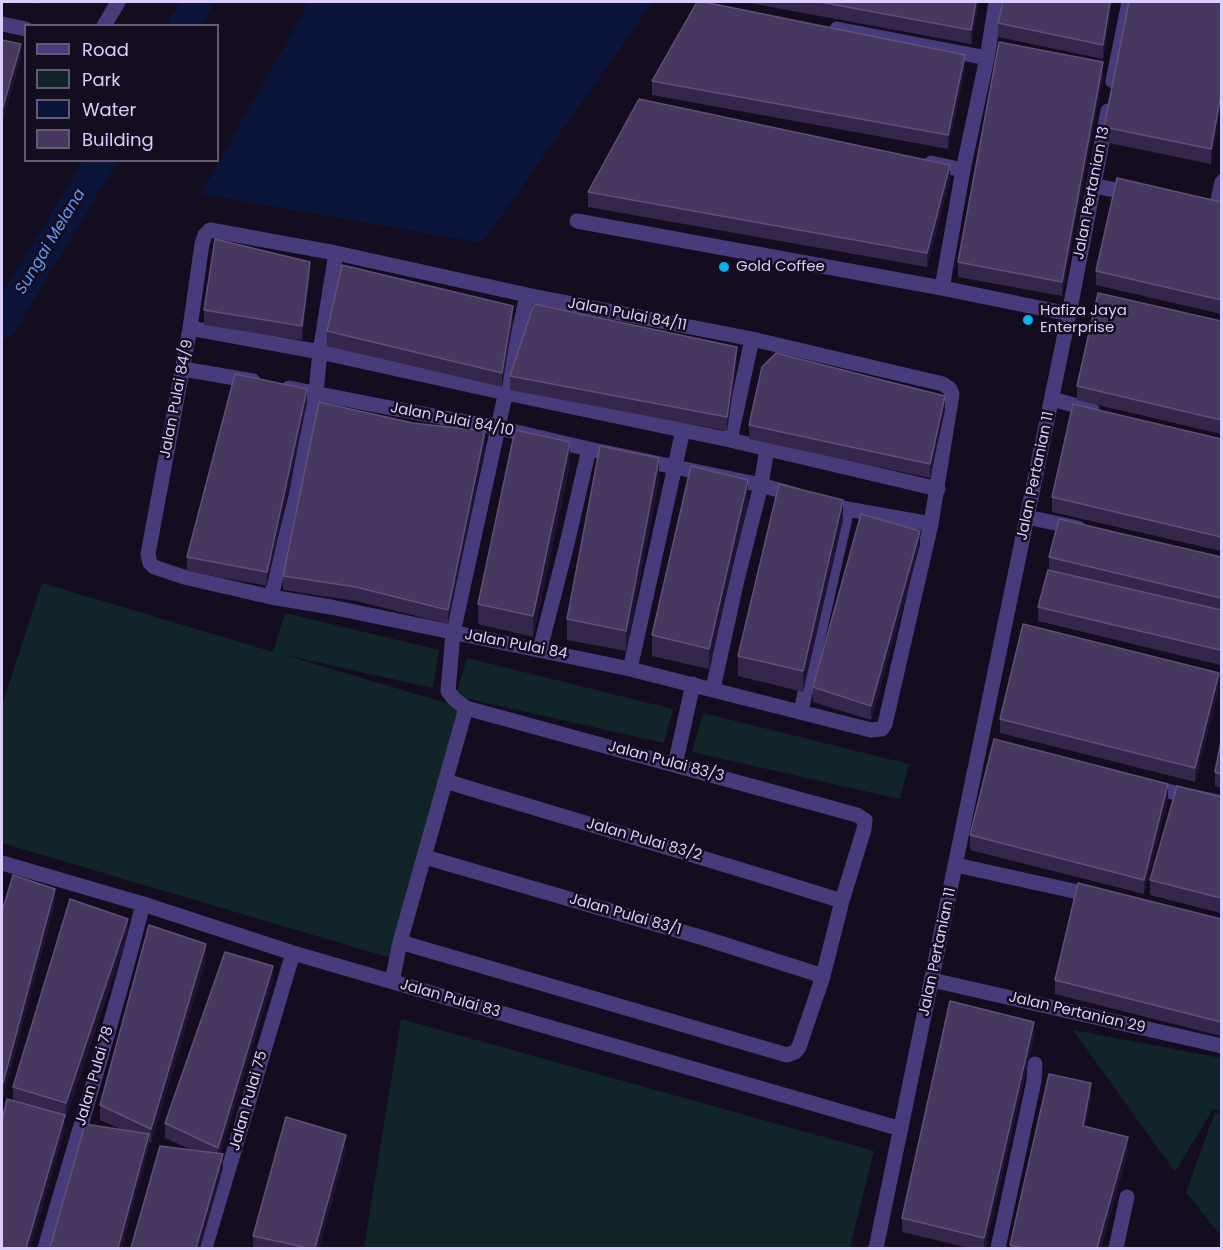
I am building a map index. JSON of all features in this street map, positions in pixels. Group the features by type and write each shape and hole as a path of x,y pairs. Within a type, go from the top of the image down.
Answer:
{"street":[{"path":"105,24 118,2"},
{"path":"942,288 996,2"},
{"name":"Jalan Pertanian 13","path":"1069,314 1129,2"},
{"path":"2,24 24,29"},
{"path":"823,27 987,58"},
{"path":"916,160 963,170"},
{"path":"1214,209 1221,182"},
{"path":"1094,186 1149,196"},
{"path":"577,221 942,288 1069,314"},
{"name":"Jalan Pulai 84/11","path":"205,235 210,230 336,253 527,295 752,339 943,384 950,389 952,394 938,489 882,729"},
{"name":"Jalan Pulai 84/9","path":"150,562 148,554 183,369 205,235"},
{"path":"271,597 296,496 316,392 336,253"},
{"path":"392,982 400,942 466,708 448,691 453,633 527,295"},
{"name":"Jalan Pertanian 11","path":"876,1248 956,865 985,751 1011,626 1028,517 1069,314"},
{"path":"190,328 320,352 730,440 938,489"},
{"path":"730,440 752,339"},
{"name":"Jalan Pulai 84/10","path":"183,369 316,392 374,411 499,428 761,484 847,509 931,524"},
{"path":"1052,399 1104,413"},
{"path":"630,669 683,430"},
{"path":"540,650 589,449"},
{"path":"713,689 761,484 767,449"},
{"path":"801,711 847,509"},
{"path":"1028,517 1096,532"},
{"name":"Jalan Pulai 84","path":"150,562 154,567 184,578 271,597 332,602 453,633 630,669 871,730 882,729"},
{"path":"675,765 693,684"},
{"name":"Jalan Pulai 83/3","path":"466,708 857,815 865,820 864,829 842,901"},
{"name":"Jalan Pulai 83/2","path":"445,780 842,901"},
{"path":"1131,783 1221,803"},
{"name":"Jalan Pulai 83/1","path":"425,856 696,935 823,976"},
{"name":"Jalan Pulai 83","path":"2,863 143,904 293,953 901,1129"},
{"path":"956,865 1114,900"},
{"path":"400,942 787,1055 795,1052 799,1047 823,976 842,901"},
{"name":"Jalan Pulai 78","path":"45,1248 143,904"},
{"name":"Jalan Pulai 75","path":"205,1248 293,953"},
{"name":"Jalan Pertanian 29","path":"932,980 1221,1046"},
{"path":"998,1248 1034,1081 1035,1064"},
{"path":"1116,1248 1127,1197"}],"green space":[{"path":"42,583 273,652 285,613 439,650 433,688 281,654 463,708 391,958 2,843 2,705"},
{"path":"467,658 673,709 664,743 456,696"},
{"path":"703,713 909,764 900,799 692,752"},
{"path":"401,1019 874,1151 850,1248 364,1248"},
{"path":"1073,1030 1221,1058 1221,1111 1213,1109 1175,1172"},
{"path":"1215,1112 1221,1114 1221,1236 1186,1192"}],"water":[{"path":"309,2 653,2 482,243 201,194"}],"building":[{"path":"697,2 965,55 948,135 652,81"},
{"path":"820,2 976,2 971,30"},
{"path":"1003,2 1110,2 1103,45 998,23"},
{"path":"1129,2 1221,2 1221,94 1211,149 1104,127"},
{"path":"2,40 21,44 2,110"},
{"path":"999,42 1103,62 1062,282 958,262"},
{"path":"639,99 950,165 927,253 588,192"},
{"path":"1117,178 1221,202 1221,300 1096,271"},
{"path":"215,239 310,262 302,326 204,310"},
{"path":"342,265 513,306 502,373 327,331"},
{"path":"1098,293 1221,321 1221,420 1077,386"},
{"path":"534,304 737,347 727,417 510,376"},
{"path":"776,353 945,396 930,464 749,425 762,367"},
{"path":"235,374 307,389 267,572 187,557"},
{"path":"319,402 413,423 485,431 448,610 356,587 283,576"},
{"path":"1073,404 1221,439 1221,537 1052,497"},
{"path":"515,430 570,442 533,616 478,604"},
{"path":"600,446 659,458 626,631 567,619"},
{"path":"691,466 748,480 709,649 652,635"},
{"path":"779,484 843,500 803,671 738,656"},
{"path":"861,514 920,531 871,706 813,687"},
{"path":"1059,519 1221,557 1221,598 1049,557"},
{"path":"1048,570 1221,610 1220,650 1038,607"},
{"path":"1023,624 1219,673 1195,768 1000,719"},
{"path":"994,739 1168,784 1144,880 970,835"},
{"path":"1221,741 1221,774 1215,772"},
{"path":"1177,786 1221,797 1221,898 1150,880"},
{"path":"13,875 55,889 2,1083 2,912"},
{"path":"1078,883 1221,919 1221,1022 1055,980"},
{"path":"70,899 128,919 66,1103 13,1087"},
{"path":"149,925 206,944 151,1129 100,1105"},
{"path":"225,952 273,966 218,1148 165,1123"},
{"path":"950,1001 1034,1022 984,1238 902,1218"},
{"path":"1049,1074 1091,1083 1083,1126 1128,1137 1097,1248 1023,1248 1010,1245"},
{"path":"7,1099 65,1115 26,1248 2,1248 2,1121"},
{"path":"286,1117 346,1135 315,1248 253,1236"},
{"path":"85,1124 149,1134 118,1248 50,1248"},
{"path":"160,1146 223,1154 196,1248 131,1248"}],"waterway":[{"name":"Sungai Melana","path":"184,24 198,2"},
{"name":"Sungai Melana","path":"2,324 100,162"}],"place":[{"name":"Gold Coffee","path":"724,267"},
{"name":"Hafiza Jaya Enterprise","path":"1028,320"}]}
